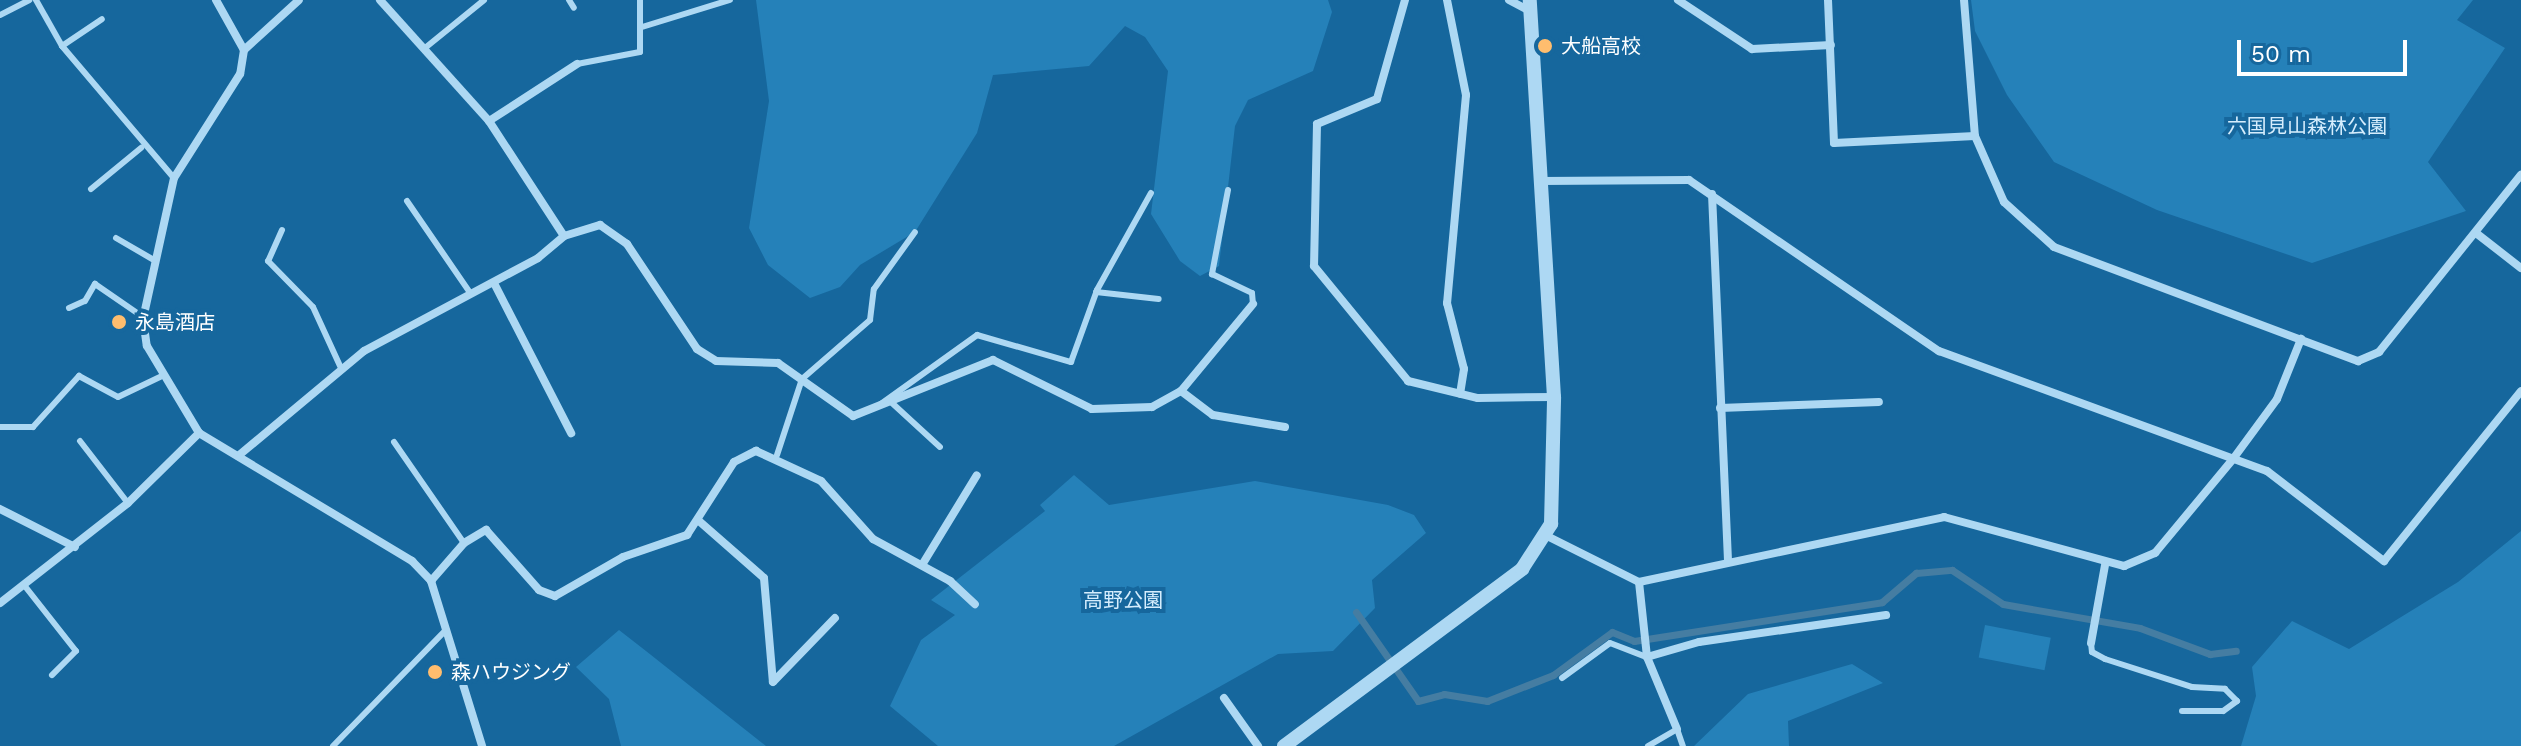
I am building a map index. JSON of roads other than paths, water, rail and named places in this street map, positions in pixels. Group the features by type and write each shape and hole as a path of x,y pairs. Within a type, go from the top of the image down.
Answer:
{"street":[{"path":"216,0 244,50"},
{"path":"299,0 244,50 240,74 174,178 143,317 160,377 199,433 412,561 431,581 482,746"},
{"path":"380,0 489,121 564,236"},
{"path":"1405,0 1377,99 1317,124 1314,266 1408,381 1460,394 1554,397"},
{"path":"1447,0 1466,95 1447,303 1464,369 1460,394"},
{"path":"1284,746 1471,611 1522,569 1545,535 1555,488 1554,397 1530,6 1509,0"},
{"path":"1678,0 1752,49 1831,45"},
{"path":"1828,0 1834,143 1975,136"},
{"path":"1964,0 1975,136 2004,202 2054,247 2358,361 2379,352 2521,175"},
{"path":"489,121 577,64"},
{"path":"1541,181 1669,177 1712,194 1939,351 2267,471 2389,561 2521,391"},
{"path":"1712,194 1728,560"},
{"path":"238,456 340,366 494,283 564,236 600,225 613,230 697,349 716,361 778,363 853,416 892,403 993,360 1092,409 1130,412 1181,391 1253,304"},
{"path":"2476,233 2521,268"},
{"path":"494,283 571,433"},
{"path":"1545,535 1639,582 1728,560 1944,517 2105,565 2124,566 2155,553 2233,459 2277,399 2301,339"},
{"path":"1181,391 1213,415 1285,427"},
{"path":"1720,408 1879,402"},
{"path":"0,603 128,503 199,433"},
{"path":"431,581 464,543 486,530 539,590 555,596 623,557 687,535 740,457 777,455 821,481 873,539 922,565 975,604"},
{"path":"922,565 977,475"},
{"path":"0,509 75,547"},
{"path":"699,521 764,578 773,682 835,618"},
{"path":"2091,643 2105,565"},
{"path":"1639,582 1647,657 1677,729"},
{"path":"1647,657 1699,642 1886,615"},
{"path":"1224,698 1258,746"}],"lane":[{"path":"0,15 29,0"},
{"path":"36,0 62,46 141,148 174,178"},
{"path":"425,48 484,0"},
{"path":"569,0 574,8"},
{"path":"577,64 640,52 640,0"},
{"path":"642,27 730,0"},
{"path":"62,46 102,19"},
{"path":"91,189 141,148"},
{"path":"1228,190 1212,274 1252,293 1253,304"},
{"path":"876,409 977,335 1071,362 1096,292 1151,193"},
{"path":"407,201 471,294"},
{"path":"282,230 268,261 313,307 340,366"},
{"path":"777,455 802,379 870,320 874,289 915,232"},
{"path":"116,238 154,260"},
{"path":"69,308 85,301 95,284 143,317"},
{"path":"1096,292 1159,299"},
{"path":"0,427 33,427 79,376 118,397 160,377"},
{"path":"892,403 940,447"},
{"path":"80,441 128,503"},
{"path":"394,442 464,543"},
{"path":"24,585 76,651 52,675"},
{"path":"333,746 445,631"},
{"path":"1562,678 1610,643 1647,657"},
{"path":"2091,643 2105,659 2192,687 2225,689 2237,701 2223,711 2182,711"},
{"path":"1648,746 1677,729 1683,746"}],"waterway":[{"path":"1356,612 1418,701 1444,694 1487,701 1553,675 1612,632 1634,641 1882,602 1916,573 1952,570 2003,604 2140,628 2210,654 2236,651"}],"place":[{"name":"大船高校","path":"1545,46"},
{"name":"永島酒店","path":"119,322"},
{"name":"森ハウジング","path":"435,672"}],"park label":[{"name":"六国見山森林公園","path":"2307,126"},
{"name":"高野公園","path":"1123,600"}]}
